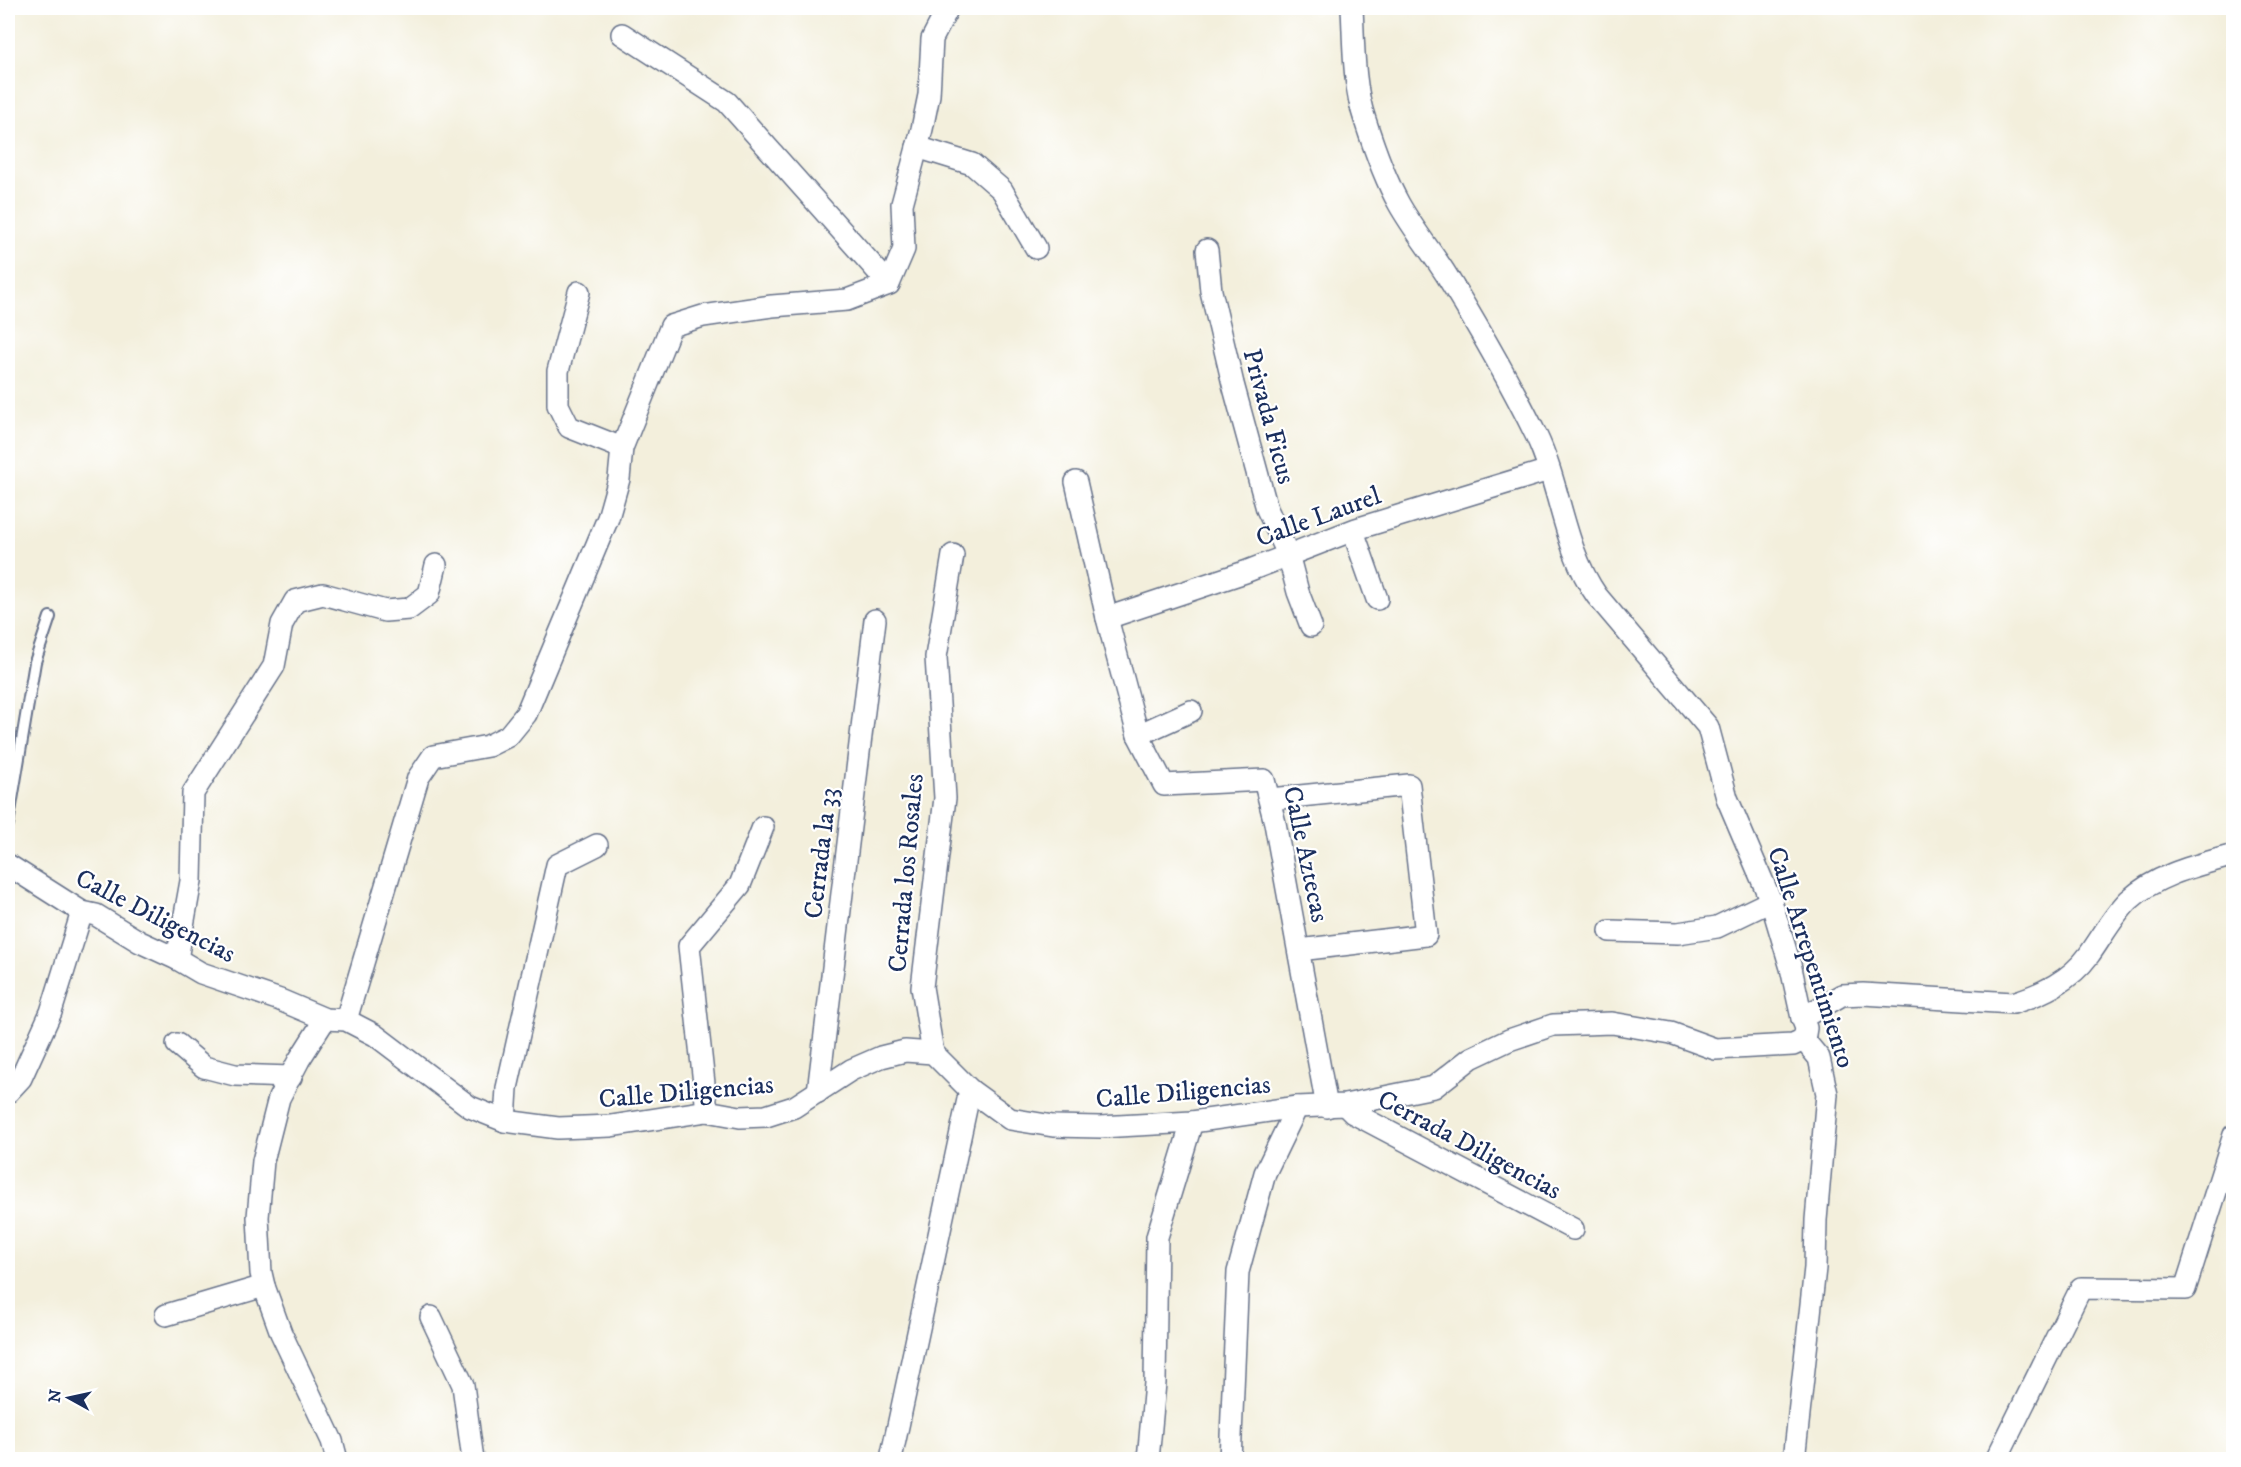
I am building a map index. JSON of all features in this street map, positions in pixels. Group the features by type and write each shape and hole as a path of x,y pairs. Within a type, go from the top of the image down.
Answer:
{"street":[{"path":"337,1460 332,1441 281,1333 261,1273 258,1217 263,1161 279,1098 299,1060 335,1019 418,778 433,756 488,746 508,736 526,714 608,518 619,479 622,448 672,326 703,316 772,306 847,300 889,284 904,249 902,204 929,95 933,39 948,8"},
{"name":"Calle Arrepentimiento","path":"1352,8 1357,86 1364,119 1384,171 1400,205 1429,247 1485,338 1537,438 1549,470 1570,543 1584,577 1708,727 1727,798 1771,901 1806,1028 1804,1040 1819,1058 1827,1094 1816,1220 1814,1279 1794,1460"},
{"path":"622,34 726,102 889,284"},
{"path":"916,147 972,164 1002,190 1036,248"},
{"name":"Privada Ficus","path":"1206,250 1210,291 1267,509 1288,554 1298,592 1311,626"},
{"path":"579,292 558,371 558,405 569,427 622,448"},
{"name":"Calle Laurel","path":"1107,618 1245,572 1353,531 1549,470"},
{"name":"Calle Aztecas","path":"1076,482 1107,618 1138,735 1164,785 1264,780 1270,799 1299,950 1336,1106"},
{"path":"1353,531 1377,599"},
{"name":"Cerrada los Rosales","path":"933,1053 922,987 945,798 936,657 953,555"},
{"path":"177,959 191,881 193,793 274,666 282,624 296,600 323,594 385,611 410,609 429,594 436,565"},
{"name":"Cerrada la 33","path":"818,1092 875,620"},
{"path":"1138,735 1191,711"},
{"path":"1270,799 1409,785 1426,935 1299,950"},
{"path":"707,1111 689,946 740,885 763,827"},
{"path":"505,1121 507,1088 557,865 597,845"},
{"path":"1802,1018 1842,995 1863,994 2013,1003 2031,998 2050,989 2070,975 2087,958 2130,900 2152,883 2200,864 2234,855"},
{"name":"Calle Diligencias","path":"8,865 82,912 96,915 140,942 201,973 375,1035 470,1107 505,1121 558,1128 611,1126 707,1111 740,1117 766,1116 794,1107 852,1070 881,1057 905,1051 933,1053 970,1090 1010,1119 1053,1126 1100,1127 1192,1122 1297,1107 1336,1106 1434,1087 1471,1058 1509,1040 1553,1025 1612,1023 1671,1033 1715,1049 1793,1045 1804,1040"},
{"path":"1610,931 1678,933 1717,927 1771,901"},
{"path":"8,1092 21,1078 51,1012 82,912"},
{"path":"177,1044 204,1067 235,1075 291,1077"},
{"path":"892,1454 970,1090"},
{"name":"Cerrada Diligencias","path":"1336,1106 1573,1229"},
{"path":"1230,1460 1238,1272 1265,1173 1297,1107"},
{"path":"1148,1460 1155,1383 1157,1237 1192,1122"},
{"path":"1996,1460 2081,1288 2185,1289 2234,1135"},
{"path":"166,1315 264,1286"},
{"path":"431,1317 463,1385 473,1460"}],"lane":[{"path":"8,824 35,662 50,617"}]}
